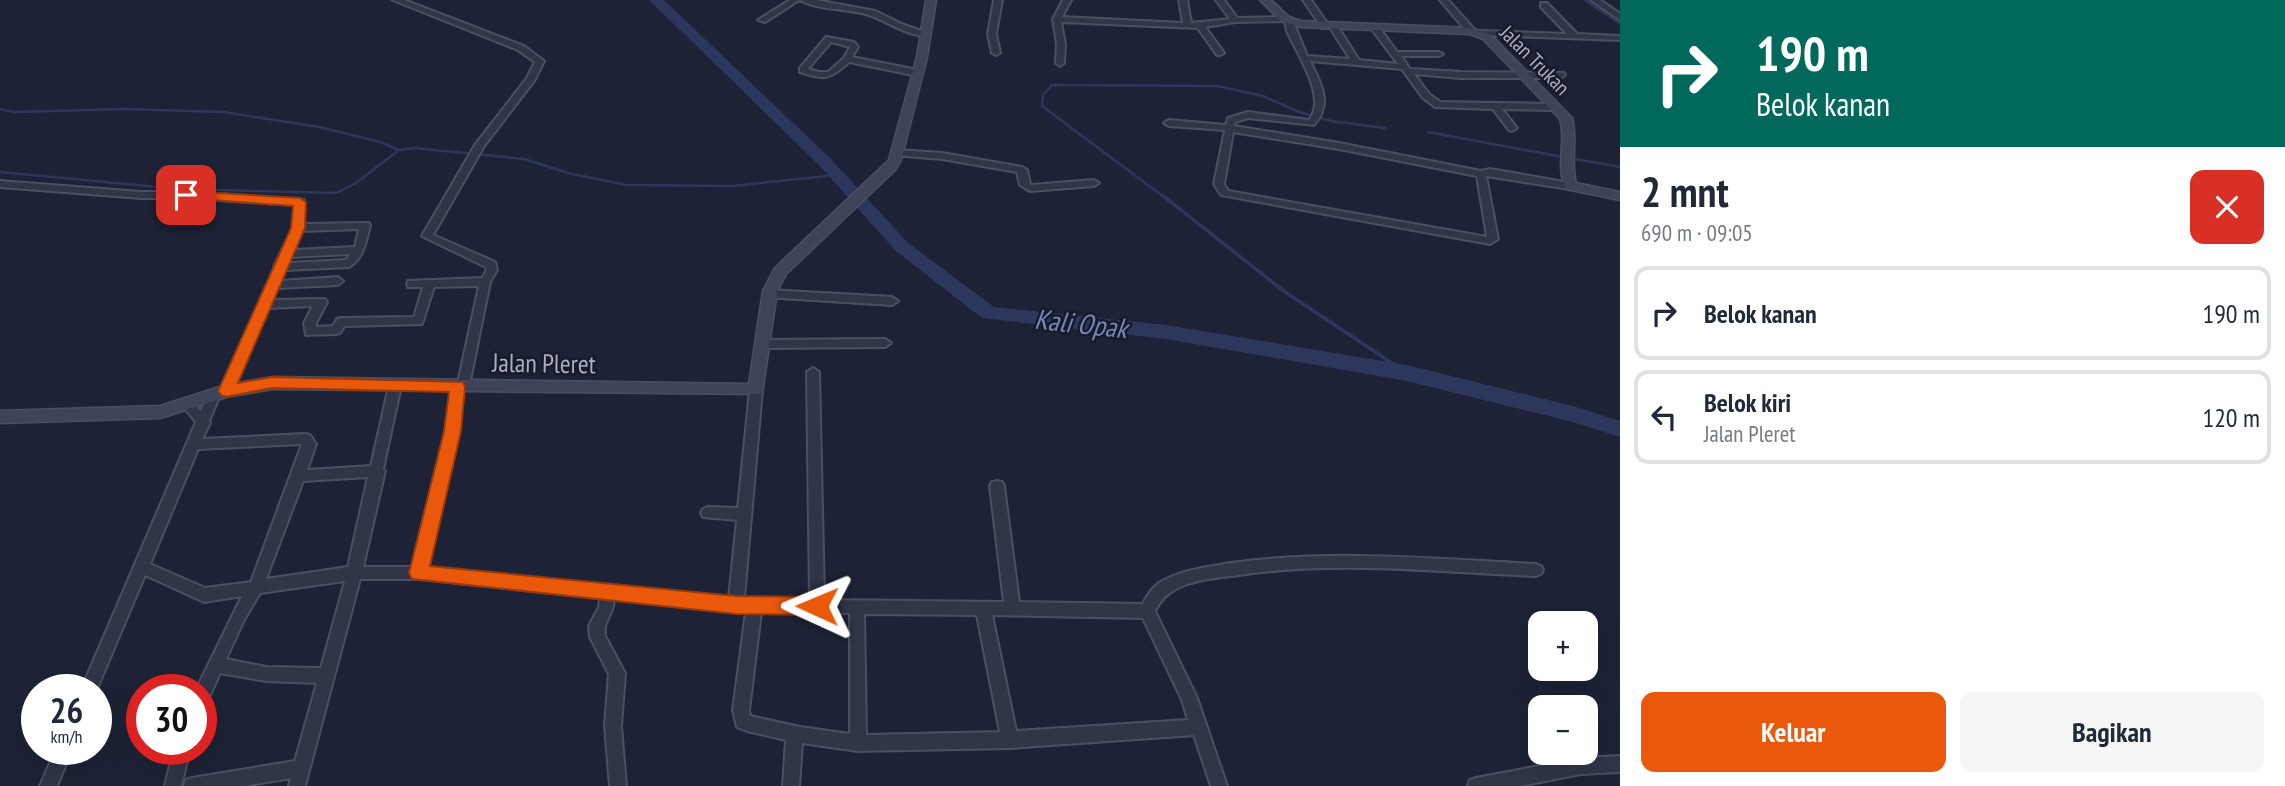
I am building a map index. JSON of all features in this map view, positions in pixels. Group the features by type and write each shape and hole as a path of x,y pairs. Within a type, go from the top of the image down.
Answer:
{"main road":[{"path":"756,390 769,294 780,271 891,167 918,73 931,0"},
{"path":"1265,0 1287,20 1329,26 1476,32"},
{"name":"Jalan Trukan","path":"1476,32 1526,74 1566,118 1569,129 1566,169 1570,186"},
{"path":"1570,186 1620,195"},
{"name":"Jalan Pleret","path":"0,417 160,412 220,393 272,383 395,387 756,390"}],"street":[{"path":"397,0 521,48 540,61 531,79 469,162 427,236 491,265 492,271 485,282 419,573"},
{"path":"762,20 795,0"},
{"path":"804,0 869,12 901,27 926,34"},
{"path":"996,53 992,34 998,0"},
{"path":"1060,63 1061,44 1057,19 1067,0"},
{"path":"1183,0 1188,26"},
{"path":"1220,0 1235,20"},
{"path":"1307,0 1356,62"},
{"path":"1444,0 1476,32 1620,38"},
{"path":"1595,0 1620,18"},
{"path":"1544,5 1575,37"},
{"path":"1057,19 1188,26 1235,20 1287,20 1306,58 1319,96 1318,114 1314,122 1248,115 1233,119 1228,128 1219,184 1224,193 1490,241 1493,239 1492,229 1481,174"},
{"path":"1200,26 1220,53"},
{"path":"1375,28 1426,96 1438,105 1556,107"},
{"path":"829,39 854,47 847,59 831,75 818,75 803,70 829,39"},
{"path":"1395,54 1439,54"},
{"path":"1306,58 1461,75 1562,75"},
{"path":"847,59 918,73"},
{"path":"1496,107 1512,128"},
{"path":"1169,123 1228,128 1481,174 1490,172 1570,186"},
{"path":"897,153 943,156 1019,169 1025,185 1030,188 1094,183"},
{"path":"0,184 141,195 300,202 298,228 264,304 194,444 96,674"},
{"path":"279,267 349,263 359,250 365,225 298,228"},
{"path":"285,254 359,250"},
{"path":"273,285 338,281"},
{"path":"412,284 485,282"},
{"path":"264,304 321,302 310,323 310,332 336,330 341,322 418,321 430,283"},
{"path":"769,294 892,301"},
{"path":"764,344 885,343"},
{"path":"813,372 812,439 818,533 817,606"},
{"path":"297,786 354,573 395,387"},
{"path":"736,605 756,390"},
{"path":"188,405 204,423"},
{"path":"194,444 306,439 310,443 257,585 239,615 211,674"},
{"path":"298,476 378,471"},
{"path":"997,486 1012,609"},
{"path":"708,513 746,514"},
{"path":"1147,611 1156,594 1186,578 1270,564 1329,561 1536,570"},
{"path":"142,567 204,595 257,585 354,573 419,573 736,605 1147,611"},
{"path":"608,592 606,607 597,626 598,637 617,673 613,726 618,786"},
{"path":"754,605 741,716 747,723 795,734 858,743 1010,740 1199,727"},
{"path":"857,607 858,743"},
{"path":"983,609 1010,740"},
{"path":"1147,611 1189,698 1219,786"},
{"path":"216,664 266,674 326,676"},
{"path":"791,786 795,734"},
{"path":"1476,786 1509,783 1581,766 1620,764"},
{"path":"48,786 57,765"},
{"path":"173,786 178,765"},
{"path":"192,786 302,768"}],"waterway":[{"name":"Kali Opak","path":"656,0 824,161 902,247 989,313 1166,332 1407,373 1573,414 1620,429"},
{"path":"1585,0 1620,24"},
{"path":"1164,197 1042,106 1043,95 1052,85 1217,86 1263,96 1299,112 1331,121 1385,128"},
{"path":"0,109 14,112 125,109 223,112 319,127 380,142 399,150"},
{"path":"1428,132 1563,157"},
{"path":"399,150 414,148 524,159 568,173 626,185 732,186 837,175"},
{"path":"0,172 179,189 336,193 356,183 399,150"},
{"path":"1570,158 1620,167"},
{"path":"1162,195 1285,292 1407,373"}],"route":[{"path":"186,195 300,202 298,228 226,391 272,383 457,387 453,431 419,573 736,605 817,606"}]}
